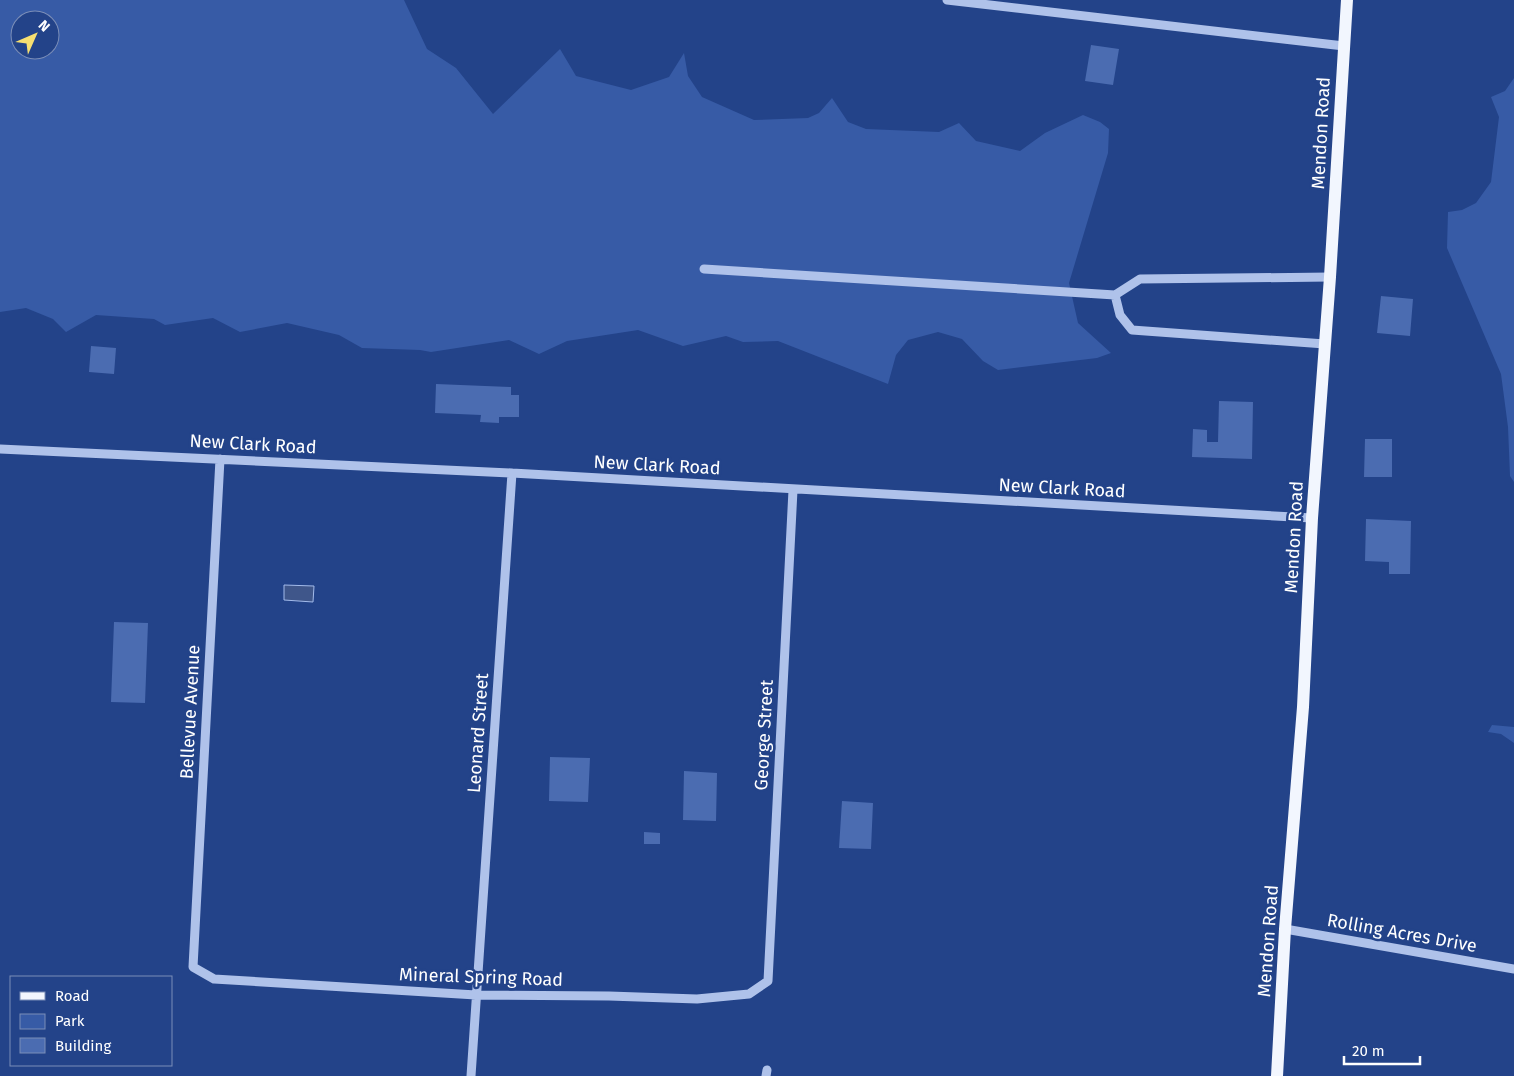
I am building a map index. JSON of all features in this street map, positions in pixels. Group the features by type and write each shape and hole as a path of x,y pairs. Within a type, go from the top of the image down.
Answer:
{"main road":[{"name":"Mendon Road","path":"1277,1076 1285,929 1303,708 1312,518 1330,277 1347,0"}],"street":[{"path":"947,0 1344,46"},
{"path":"704,269 1115,295 1140,279 1330,277"},
{"path":"1115,295 1120,314 1132,330 1325,344"},
{"name":"New Clark Road","path":"0,450 512,473 1312,518"},
{"name":"Bellevue Avenue","path":"193,967 220,459"},
{"name":"Leonard Street","path":"472,1076 512,473"},
{"name":"George Street","path":"768,981 793,490"},
{"name":"Rolling Acres Drive","path":"1285,929 1514,970"},
{"name":"Mineral Spring Road","path":"193,967 214,979 476,995 697,999 749,994 768,981"}],"green space":[{"path":"0,0 404,0 427,49 456,68 493,114 560,49 576,76 631,90 669,77 684,53 688,76 702,97 754,120 808,118 819,113 832,98 848,122 866,129 939,132 959,123 976,141 1020,151 1045,133 1083,115 1100,122 1109,129 1108,153 1069,283 1078,323 1111,353 1097,358 998,370 983,361 962,339 938,332 908,340 896,355 888,384 778,341 743,342 726,336 683,346 638,330 567,341 539,354 509,340 431,352 362,348 339,335 287,323 240,332 213,318 165,325 154,319 96,315 66,332 53,319 26,308 0,312"},
{"path":"1514,78 1514,482 1510,476 1508,427 1501,374 1447,248 1448,212 1462,210 1476,203 1491,182 1499,117 1491,97 1505,91"},
{"path":"1492,725 1514,727 1514,743 1501,734 1488,732"}],"shaded area":[{"path":"284,585 314,586 313,602 284,600"}],"building":[{"path":"1091,45 1119,49 1113,85 1085,81"},
{"path":"1381,296 1413,299 1410,336 1377,333"},
{"path":"91,346 116,348 114,374 89,372"},
{"path":"436,384 511,387 511,395 519,395 519,417 499,417 499,423 480,422 481,415 435,413"},
{"path":"1219,401 1253,402 1252,459 1192,457 1193,429 1207,430 1207,442 1218,442"},
{"path":"1365,439 1392,439 1392,477 1364,477"},
{"path":"1366,519 1411,521 1410,574 1389,574 1389,562 1365,561"},
{"path":"114,622 148,623 145,703 111,702"},
{"path":"550,757 590,758 588,802 549,801"},
{"path":"684,771 717,773 716,821 683,820"},
{"path":"842,801 873,803 871,849 839,848"},
{"path":"644,832 660,833 660,844 644,844"}]}
